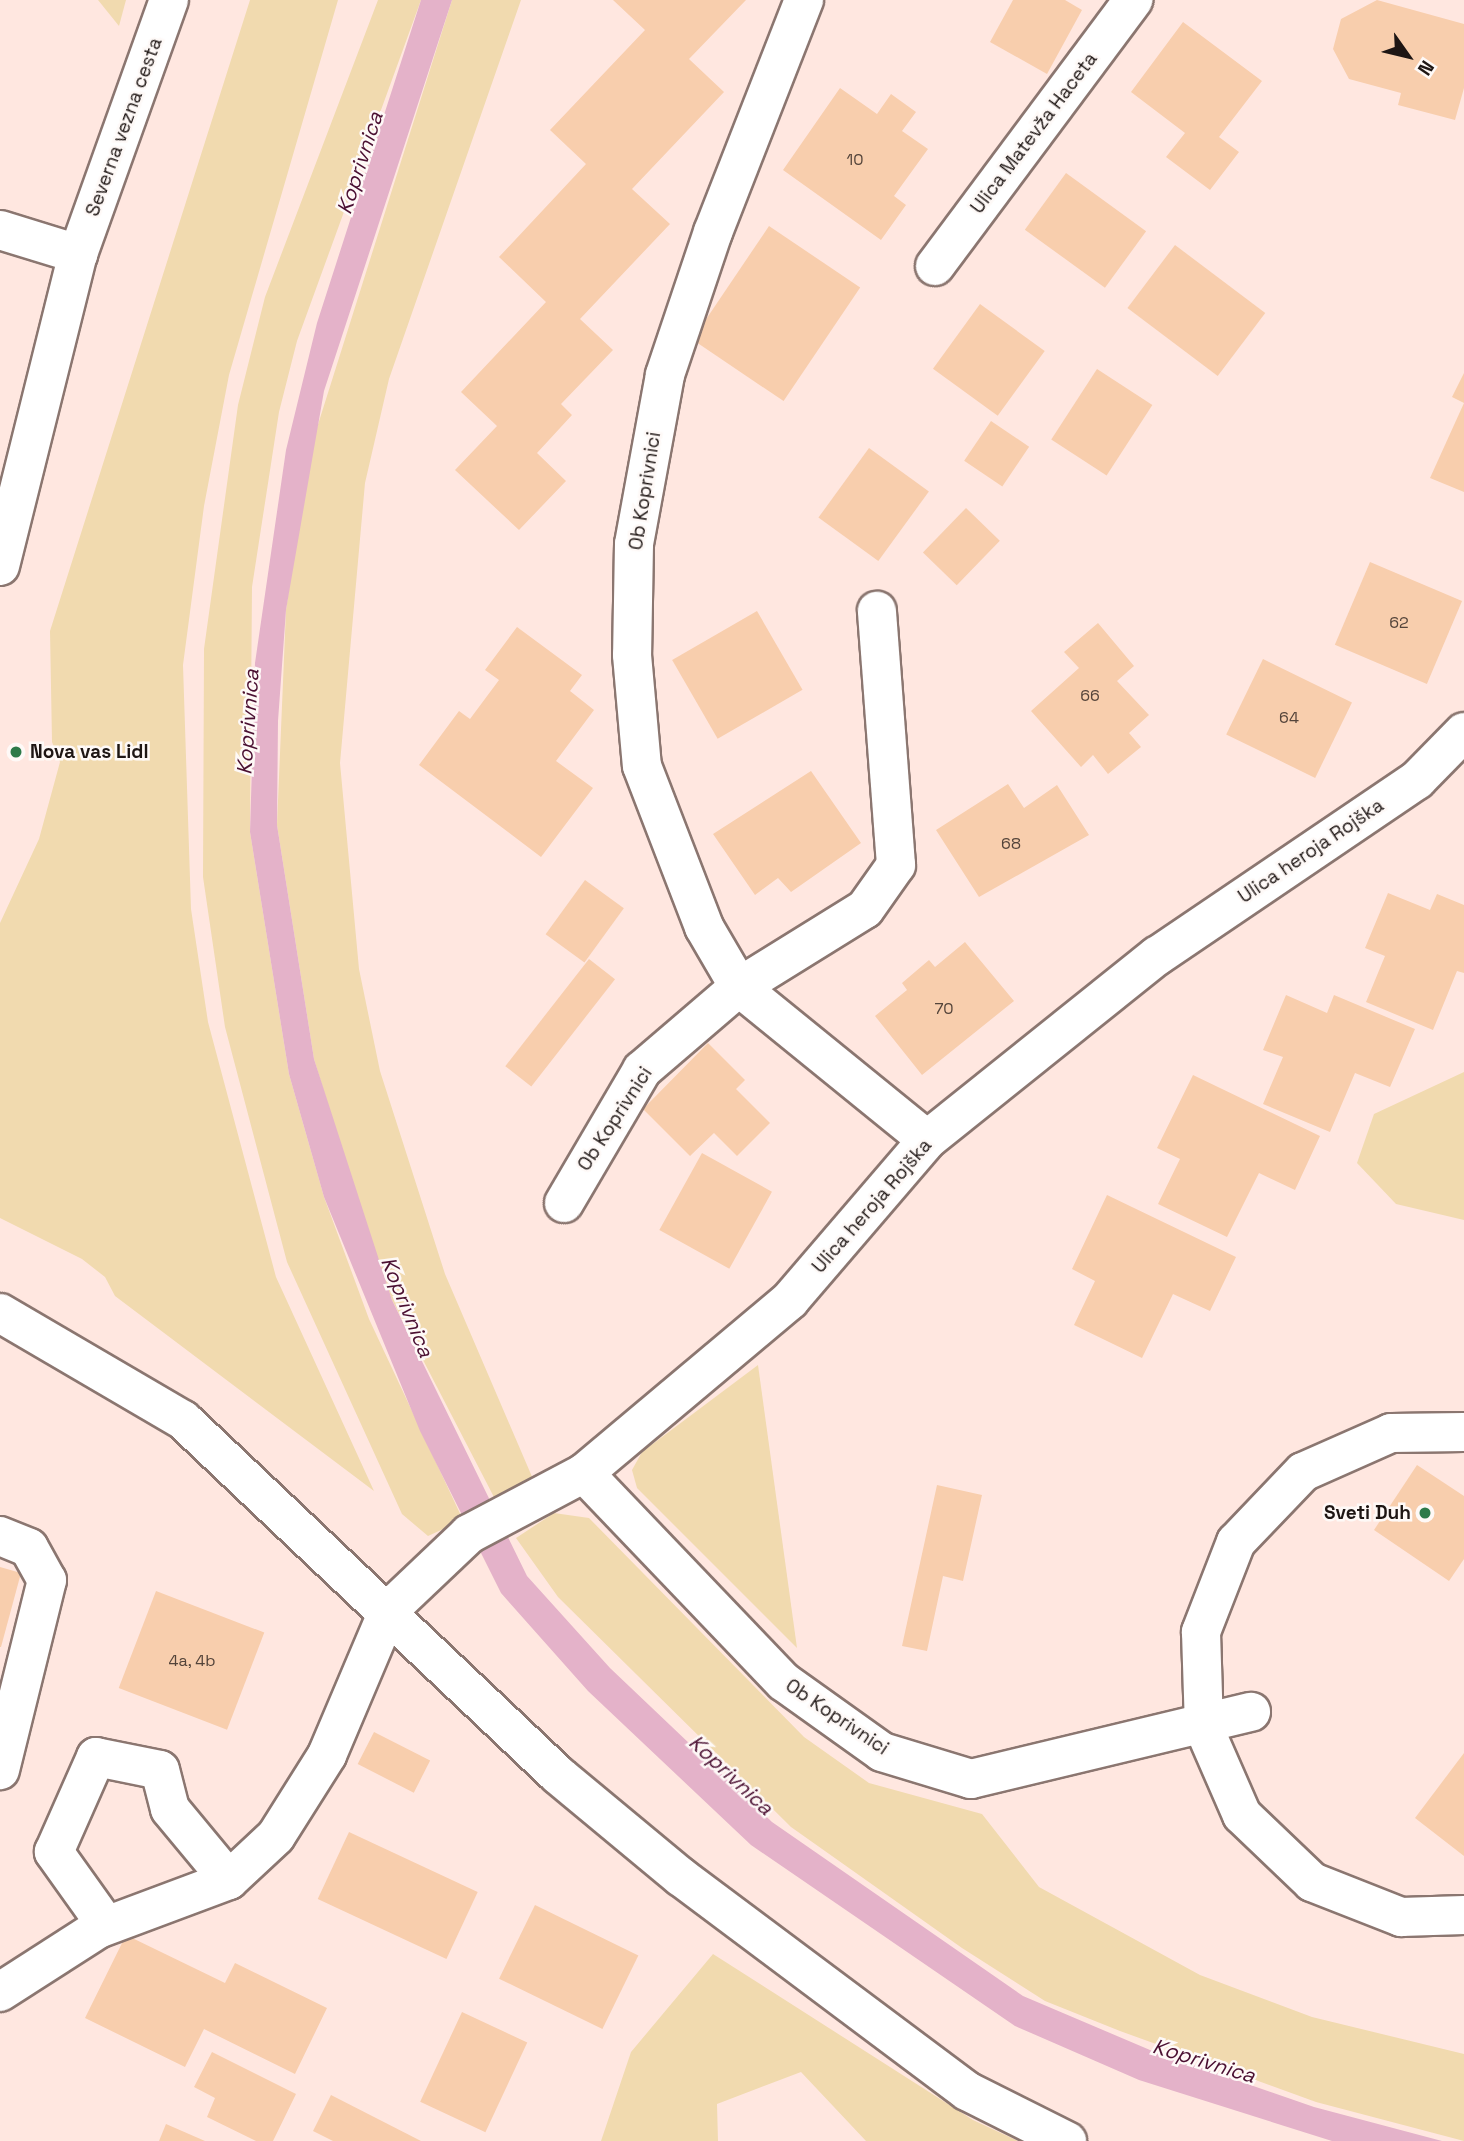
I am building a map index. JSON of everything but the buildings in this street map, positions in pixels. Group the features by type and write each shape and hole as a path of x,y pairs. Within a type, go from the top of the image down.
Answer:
{"street":[{"name":"Severna vezna cesta","path":"0,566 78,254 169,0"},
{"name":"Ob Koprivnici","path":"804,0 713,232 665,375 634,544 632,655 642,766 704,927 738,987 927,1140"},
{"name":"Ulica Matevža Haceta","path":"935,266 1133,0"},
{"path":"0,230 78,254"},
{"name":"Ob Koprivnici","path":"564,1203 642,1070 738,987 865,909 895,865 877,611"},
{"name":"Ulica heroja Rojška","path":"388,1611 468,1534 547,1488 584,1473 790,1300 927,1140 1157,956 1417,780 1464,732"},
{"path":"0,1313 183,1420 388,1611 558,1775 681,1877 967,2091 1068,2141"},
{"path":"1464,1432 1391,1433 1303,1472 1236,1542 1201,1632 1204,1728 1242,1815 1311,1882 1401,1917 1464,1915"},
{"name":"Ob Koprivnici","path":"584,1473 784,1682 882,1752 971,1779 1204,1728 1251,1712"},
{"path":"0,1536 29,1548 47,1580 0,1770"},
{"path":"6,1980 106,1925 229,1880 276,1836 327,1755 388,1611"},
{"path":"106,1925 54,1852 96,1757 160,1770 170,1809 229,1880"}],"shaded area":[{"path":"98,0 126,0 119,26"},
{"path":"250,0 338,0 229,375 204,506 183,665 191,909 208,1022 276,1277 374,1491 115,1296 105,1277 82,1259 0,1218 0,923 39,839 60,762 52,742 50,631"},
{"path":"378,0 421,0 297,341 279,412 252,587 250,832 289,1074 324,1197 369,1319 463,1520 428,1536 402,1514 287,1262 225,1027 203,877 204,649 238,405 265,297"},
{"path":"421,0 452,0 324,391 286,610 278,721 277,825 314,1059 392,1300 527,1576 610,1668 772,1822 1023,1996 1150,2050 1314,2107 1442,2141 1332,2141 1139,2080 1015,2026 751,1845 588,1691 501,1593 420,1431 324,1197 289,1074 250,832 255,663 286,450 317,323"},
{"path":"452,0 521,0 389,379 365,483 340,763 359,969 380,1071 445,1274 533,1479 496,1501 392,1300 359,1206 314,1059 277,825 286,610 309,453"},
{"path":"1464,1072 1464,1220 1396,1204 1357,1163 1374,1114"},
{"path":"758,1365 797,1648 637,1488 632,1470 642,1452"},
{"path":"554,1513 589,1518 804,1737 869,1783 982,1814 1039,1887 1200,1975 1312,2017 1464,2054 1464,2141 1316,2102 1120,2031 1045,2001 962,1948 791,1827 558,1597 516,1538"},
{"path":"713,1954 973,2120 1018,2141 866,2141 801,2072 717,2104 718,2141 601,2141 631,2052"}],"place":[{"name":"Nova vas Lidl","path":"16,752"},
{"name":"Sveti Duh","path":"1425,1513"}],"water label":[{"name":"Koprivnica","path":"360,163"},
{"name":"Koprivnica","path":"248,722"},
{"name":"Koprivnica","path":"407,1307"},
{"name":"Koprivnica","path":"731,1775"},
{"name":"Koprivnica","path":"1204,2061"}]}
